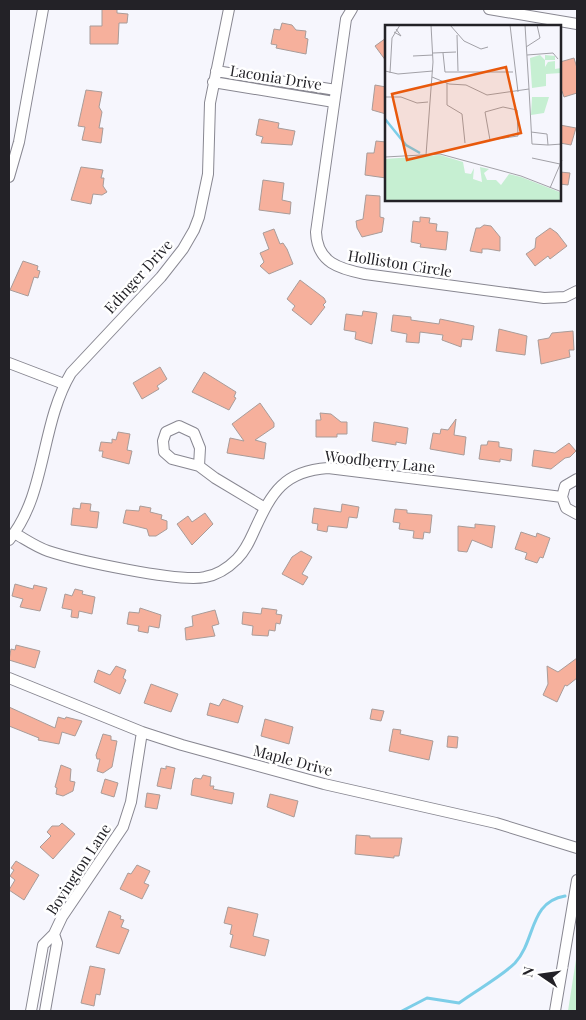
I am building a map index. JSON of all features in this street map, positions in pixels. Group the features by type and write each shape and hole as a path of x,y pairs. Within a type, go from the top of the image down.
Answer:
{"street":[{"path":"9,177 19,142 43,9"},
{"name":"Edinger Drive","path":"12,536 33,494 52,414 64,384 76,367 161,277 183,249 194,230 199,217 208,174 213,82 229,9"},
{"name":"Holliston Circle","path":"352,9 346,19 316,232 320,250 333,265 340,269 365,274 544,298 565,297 577,291"},
{"path":"489,9 577,24"},
{"name":"Laconia Drive","path":"216,70 336,90"},
{"name":"Laconia Drive","path":"213,82 334,102"},
{"path":"9,363 64,384"},
{"path":"199,466 264,508"},
{"name":"Woodberry Lane","path":"12,536 69,558 180,578 204,578 219,572 236,560 246,549 264,508 273,494 286,480 310,470 328,468 562,497"},
{"path":"577,479 565,486 562,497 566,508 577,514"},
{"name":"Maple Drive","path":"9,678 142,732 324,784 496,823 577,848"},
{"name":"Bovington Lane","path":"31,1011 43,945 54,934 62,917 123,827 131,802 142,732"},
{"path":"555,1011 577,880"},
{"name":"Bovington Lane","path":"45,1011 57,943 54,934"}],"green space":[{"path":"577,953 577,1011 568,1011"}],"building":[{"path":"102,9 117,9 117,13 128,14 127,23 119,23 118,44 90,44 90,26 102,26"},
{"path":"282,23 292,25 296,30 306,31 305,38 308,39 306,54 276,48 277,45 271,44 274,29 280,30"},
{"path":"385,39 385,60 375,46"},
{"path":"574,58 577,68 577,93 564,97 561,92 561,62"},
{"path":"375,85 385,87 385,114 372,110"},
{"path":"86,90 102,92 99,107 102,112 99,128 103,128 101,143 82,140 85,127 78,126"},
{"path":"259,119 279,123 278,128 295,131 292,145 261,143 263,137 256,135"},
{"path":"561,125 576,128 571,145 561,143"},
{"path":"376,141 385,142 385,178 365,175 367,153 374,153"},
{"path":"81,167 103,170 101,178 104,178 103,186 107,192 102,195 93,194 91,204 71,200"},
{"path":"561,172 570,173 568,185 561,184"},
{"path":"263,180 284,183 282,200 291,202 290,214 259,210"},
{"path":"366,195 380,196 380,217 384,218 382,232 362,237 357,228 356,221 363,219"},
{"path":"420,217 430,218 429,223 437,224 436,231 448,232 446,250 420,247 421,244 411,242 413,221 420,222"},
{"path":"484,225 491,226 500,237 500,251 482,249 482,253 470,251 476,228"},
{"path":"550,228 557,233 567,246 550,259 548,256 535,266 526,254 535,248 536,238"},
{"path":"274,229 280,244 283,243 287,249 293,264 269,274 260,266 264,262 260,253 269,249 263,233"},
{"path":"23,261 38,266 37,270 40,271 38,278 34,277 28,296 10,290"},
{"path":"300,280 324,298 326,302 323,305 325,307 311,325 292,310 295,306 287,299"},
{"path":"363,311 377,313 372,344 355,339 356,332 344,330 346,314 362,316"},
{"path":"393,315 439,324 440,319 474,326 472,340 462,339 461,347 442,340 443,335 420,332 419,343 406,342 407,334 391,331"},
{"path":"499,329 527,336 525,355 496,351"},
{"path":"573,331 574,350 569,350 570,357 541,364 538,340 549,338 552,333"},
{"path":"160,367 167,379 157,386 159,389 142,399 133,383"},
{"path":"204,372 236,392 234,397 236,398 229,410 192,392"},
{"path":"260,403 274,423 274,427 255,440 266,443 264,459 227,453 230,438 244,441 232,424"},
{"path":"320,413 331,414 341,422 347,422 347,434 337,434 337,437 316,437 316,420 321,420"},
{"path":"456,419 454,435 466,437 464,455 430,449 433,433 440,434 441,429 448,430"},
{"path":"374,422 408,428 406,444 396,442 396,445 372,441"},
{"path":"118,432 130,434 127,450 132,451 129,464 102,457 103,451 99,451 101,442 112,443 112,439 116,440"},
{"path":"488,441 499,442 499,447 512,449 511,461 500,459 500,462 479,459 481,445 487,445"},
{"path":"569,443 576,451 551,469 532,466 534,450 555,453"},
{"path":"81,503 91,504 90,511 99,512 97,528 71,525 73,508 80,509"},
{"path":"342,504 359,507 357,518 349,517 347,528 328,526 327,532 317,530 318,524 312,523 314,508 341,512"},
{"path":"140,506 151,508 150,512 162,515 161,519 167,521 167,529 156,536 149,536 147,529 123,523 126,510 139,511"},
{"path":"395,509 407,510 407,513 432,515 430,533 424,532 423,539 413,538 414,531 399,529 400,523 393,522"},
{"path":"205,513 213,524 192,545 177,524 188,516 192,522"},
{"path":"475,524 495,526 492,548 472,540 467,552 458,551 458,526 475,528"},
{"path":"521,532 536,537 537,533 550,538 543,558 540,557 537,563 525,559 527,553 515,549"},
{"path":"301,551 312,557 302,574 308,577 303,585 282,574 292,557"},
{"path":"15,584 33,589 34,585 47,588 40,611 20,607 23,599 12,596"},
{"path":"75,589 83,591 82,594 95,597 92,614 79,611 78,618 71,617 72,610 62,608 65,594 72,596"},
{"path":"140,608 161,615 159,628 149,626 148,633 138,631 139,626 127,624 129,612 139,613"},
{"path":"262,608 277,610 276,614 282,615 280,624 276,623 275,631 269,630 268,636 252,635 253,626 242,624 243,612 261,614"},
{"path":"215,610 219,624 212,626 215,636 186,640 185,628 193,626 192,616"},
{"path":"16,645 40,651 35,668 9,660 11,649 15,650"},
{"path":"577,658 577,678 567,686 565,685 557,702 543,695 548,684 547,666 558,672"},
{"path":"116,666 126,670 123,678 126,680 120,694 94,682 98,670 110,675"},
{"path":"151,684 178,694 171,712 144,703"},
{"path":"223,699 243,706 238,723 207,715 210,703 219,706"},
{"path":"9,707 55,728 58,717 82,721 75,736 62,732 59,744 38,740 39,738 9,726"},
{"path":"372,709 384,711 381,721 370,719"},
{"path":"265,719 293,727 289,744 261,736"},
{"path":"393,729 401,730 400,734 433,741 429,760 389,751"},
{"path":"103,734 111,736 111,740 117,741 112,767 103,773 97,771 100,759 97,759 96,755"},
{"path":"448,736 458,737 457,748 447,747"},
{"path":"61,765 71,769 70,781 75,782 73,791 63,796 56,794 57,788 55,787"},
{"path":"166,766 175,768 171,789 157,786 161,768 166,769"},
{"path":"203,775 211,777 210,786 214,786 213,789 234,793 232,804 191,795 193,780 195,778 201,779"},
{"path":"105,779 118,783 114,797 101,793"},
{"path":"147,793 160,795 157,809 145,807"},
{"path":"270,794 298,801 294,817 267,807"},
{"path":"62,823 75,834 53,859 40,847 51,836 47,832 52,826 59,826"},
{"path":"356,835 370,836 370,838 402,838 399,856 394,856 394,858 355,854"},
{"path":"16,861 39,875 24,900 9,890 15,880 10,876 14,870 11,868"},
{"path":"137,865 150,871 144,883 149,885 142,899 120,889 128,873 131,874"},
{"path":"228,907 258,914 253,936 269,940 265,956 230,947 233,935 230,934 232,925 224,923"},
{"path":"109,911 121,916 120,919 124,920 121,927 129,930 119,954 96,947"},
{"path":"90,966 105,969 100,995 96,994 94,1006 81,1003"}],"waterway":[{"path":"402,1011 427,998 459,1003 495,979 515,963 522,954 534,923 545,906 553,900 565,896"}]}
